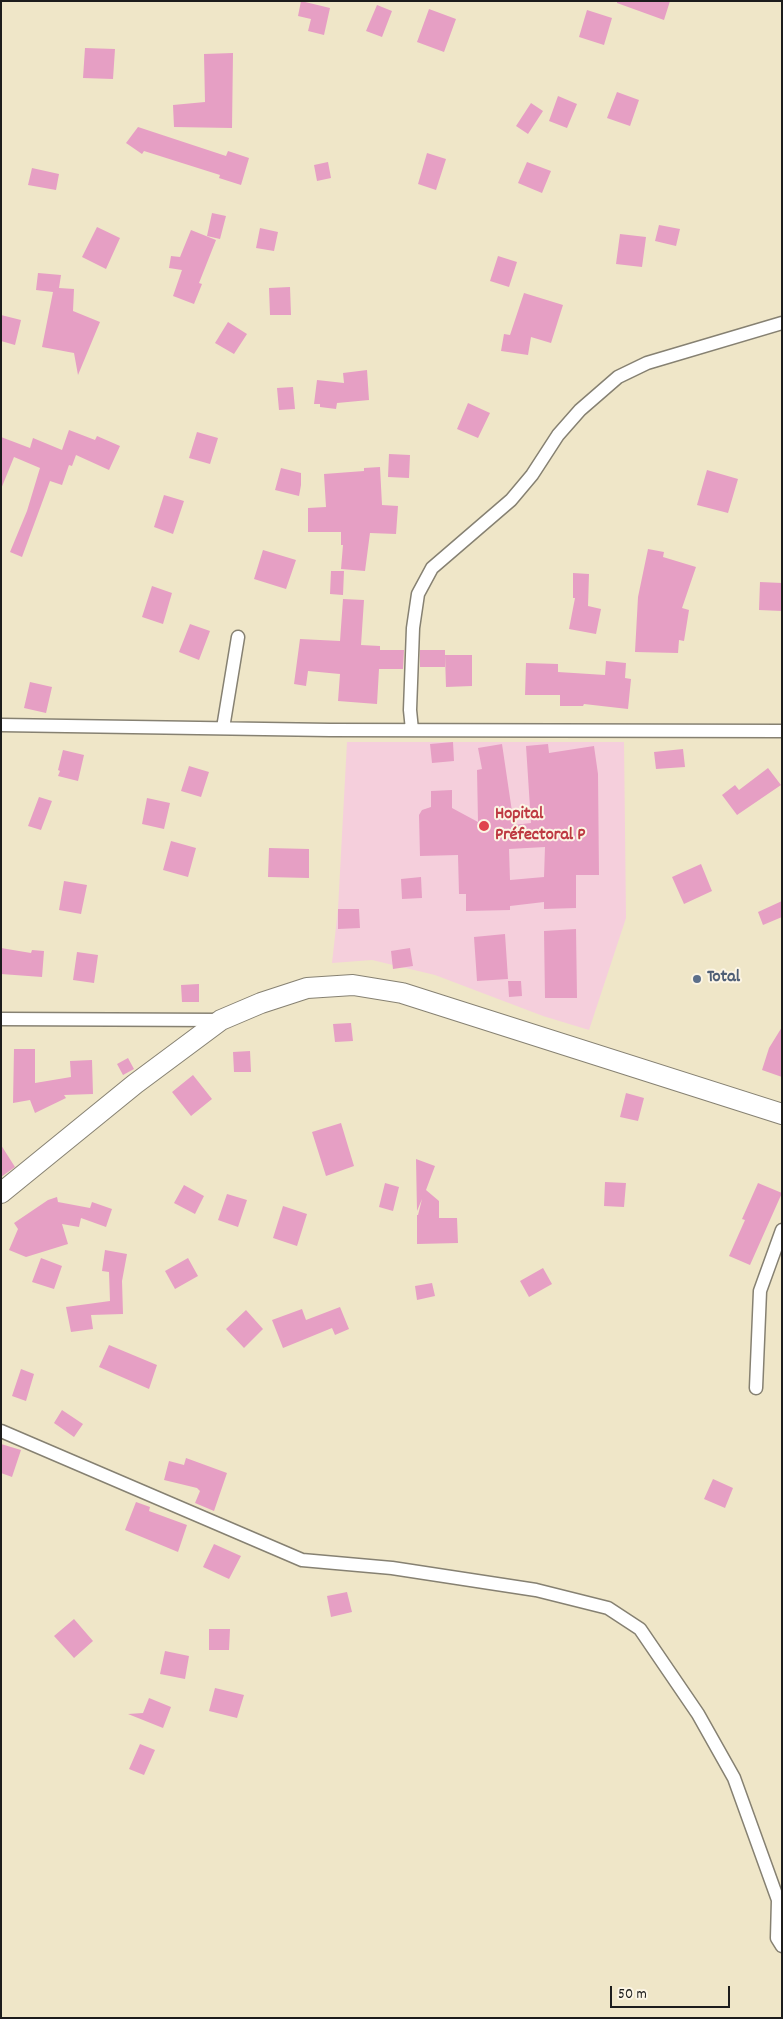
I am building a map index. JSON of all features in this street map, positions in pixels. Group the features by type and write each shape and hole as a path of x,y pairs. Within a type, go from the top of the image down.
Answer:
{"main road":[{"path":"1,1193 135,1084 221,1020 261,1003 307,988 353,985 402,993 782,1114"}],"street":[{"path":"412,730 410,710 413,628 418,594 432,568 511,500 532,475 558,435 580,410 618,377 647,363 782,322"},
{"path":"223,728 238,637"},
{"path":"1,725 412,730 781,731"},
{"path":"1,1018 221,1020"},
{"path":"756,1388 760,1291 782,1230"},
{"path":"1,1431 302,1560 392,1568 536,1590 608,1608 640,1629 698,1714 734,1778 778,1900 777,1938 782,1946"}],"shaded area":[{"name":"Hopital Préfectoral P","path":"347,742 624,742 626,918 589,1030 543,1016 435,975 372,960 332,963 338,909"}],"building":[{"path":"301,1 330,8 324,35 308,31 311,19 298,16"},
{"path":"617,1 670,1 664,20 617,3"},
{"path":"377,5 392,11 382,37 366,31"},
{"path":"429,9 456,19 444,52 417,42"},
{"path":"587,10 612,18 604,45 579,37"},
{"path":"85,48 115,49 113,79 83,78"},
{"path":"233,53 232,128 174,127 173,105 205,102 204,54"},
{"path":"617,92 639,100 630,126 607,118"},
{"path":"558,96 577,104 567,128 549,121"},
{"path":"531,103 543,111 528,134 516,126"},
{"path":"138,127 226,156 228,151 249,158 241,185 219,178 220,175 144,151 142,154 126,143"},
{"path":"427,153 446,159 436,190 418,184"},
{"path":"328,162 331,178 317,181 314,165"},
{"path":"527,162 551,171 542,193 518,183"},
{"path":"32,168 59,174 56,190 28,185"},
{"path":"212,213 226,216 220,239 207,236"},
{"path":"659,225 680,229 676,246 655,241"},
{"path":"97,227 120,238 106,269 82,257"},
{"path":"260,228 278,232 274,251 256,248"},
{"path":"191,230 216,240 199,283 202,284 194,304 173,296 182,270 169,268 171,256 180,257"},
{"path":"620,234 646,237 642,267 616,264"},
{"path":"498,256 517,262 509,287 490,281"},
{"path":"38,273 61,275 59,288 74,289 73,311 100,322 78,375 74,353 42,347 53,292 36,290"},
{"path":"290,287 291,315 270,315 269,288"},
{"path":"524,293 563,305 551,343 531,337 528,355 501,351 504,334 510,335"},
{"path":"1,315 21,320 15,345 1,341"},
{"path":"228,322 247,334 234,354 215,343"},
{"path":"367,370 369,400 337,403 336,409 320,407 320,404 314,404 317,380 344,383 343,373"},
{"path":"293,387 295,409 279,410 277,388"},
{"path":"468,403 490,413 478,438 457,429"},
{"path":"69,430 95,440 97,436 120,446 109,470 76,455 72,466 69,465 62,485 50,481 22,557 10,552 27,511 40,468 14,457 1,489 1,437 30,448 33,438 62,450"},
{"path":"197,432 218,438 210,464 189,458"},
{"path":"389,454 410,455 409,478 388,477"},
{"path":"380,467 382,505 398,506 396,534 370,533 365,571 341,569 343,545 341,545 341,532 308,532 308,508 326,507 324,474 364,471 364,468"},
{"path":"281,468 301,473 299,496 275,490"},
{"path":"707,470 738,479 728,513 697,505"},
{"path":"164,495 184,501 173,534 154,527"},
{"path":"648,549 664,552 663,557 696,567 682,608 689,610 684,641 679,640 678,653 635,652 638,597"},
{"path":"263,550 296,560 286,589 254,579"},
{"path":"331,571 344,571 343,595 330,594"},
{"path":"573,573 589,574 588,606 601,609 596,634 569,629 575,598 573,598"},
{"path":"760,582 782,583 782,611 759,610"},
{"path":"152,586 172,593 163,624 142,617"},
{"path":"343,599 364,600 361,645 380,646 380,650 404,650 403,669 379,669 377,704 338,701 340,674 308,671 306,686 294,684 300,639 340,641"},
{"path":"190,624 210,631 199,660 179,652"},
{"path":"420,650 445,650 445,667 420,667"},
{"path":"445,655 472,655 472,686 446,687"},
{"path":"606,661 626,663 625,678 631,679 628,709 584,704 583,706 560,706 560,695 525,695 526,663 558,664 558,672 605,675"},
{"path":"30,682 52,687 46,713 24,708"},
{"path":"453,742 454,761 432,763 430,744"},
{"path":"502,744 514,825 531,823 526,746 548,744 549,753 594,746 598,774 599,875 576,875 576,908 544,909 544,902 510,906 510,910 466,911 466,894 459,894 458,855 420,856 419,815 422,810 431,807 431,791 452,790 452,808 478,822 477,770 482,769 478,748","holes":["545,847 544,877 510,880 509,849"]},
{"path":"683,749 685,767 656,769 654,752"},
{"path":"63,750 84,755 78,781 58,776"},
{"path":"189,766 209,772 201,797 181,791"},
{"path":"768,768 781,785 737,815 722,795 735,785 739,790"},
{"path":"39,797 52,801 41,830 28,826"},
{"path":"147,798 170,803 164,829 142,824"},
{"path":"171,841 196,848 188,877 163,870"},
{"path":"269,848 309,849 309,878 268,877"},
{"path":"701,864 712,891 684,904 672,877"},
{"path":"421,877 422,898 402,899 401,879"},
{"path":"64,881 87,885 81,914 59,910"},
{"path":"782,901 782,917 763,925 758,912"},
{"path":"338,909 359,909 360,928 338,929"},
{"path":"576,929 577,998 545,998 544,931"},
{"path":"505,934 508,979 477,981 474,937"},
{"path":"1,948 31,953 32,950 44,951 42,977 1,974"},
{"path":"410,948 413,966 393,969 391,951"},
{"path":"77,952 98,955 94,983 73,980"},
{"path":"508,981 521,981 522,996 509,997"},
{"path":"199,984 199,1002 182,1002 181,985"},
{"path":"351,1023 353,1041 335,1042 333,1024"},
{"path":"782,1027 782,1077 762,1070 769,1048"},
{"path":"14,1049 35,1049 35,1083 71,1077 70,1061 92,1060 93,1094 64,1095 66,1098 35,1113 30,1100 13,1103"},
{"path":"250,1051 251,1072 234,1072 233,1052"},
{"path":"128,1058 134,1069 123,1075 117,1064"},
{"path":"193,1075 212,1099 191,1116 172,1092"},
{"path":"626,1093 644,1098 638,1121 620,1117"},
{"path":"341,1123 354,1166 326,1176 312,1132"},
{"path":"1,1145 15,1167 1,1177"},
{"path":"416,1159 435,1166 426,1190 439,1201 439,1218 457,1218 458,1243 417,1244 417,1215 422,1199 417,1211"},
{"path":"605,1182 626,1183 624,1207 604,1206"},
{"path":"385,1183 399,1187 393,1211 379,1207"},
{"path":"758,1183 782,1193 750,1265 729,1256 745,1220 742,1219"},
{"path":"184,1185 204,1196 195,1214 174,1203"},
{"path":"227,1194 247,1200 238,1227 218,1220"},
{"path":"57,1197 58,1202 90,1208 92,1202 112,1209 106,1227 81,1218 79,1227 62,1224 68,1244 26,1257 9,1250 18,1229 14,1223 48,1200"},
{"path":"283,1206 307,1214 297,1246 273,1238"},
{"path":"105,1250 127,1254 122,1281 123,1314 91,1315 93,1329 71,1332 66,1307 110,1301 109,1272 102,1271"},
{"path":"41,1258 62,1266 54,1289 32,1282"},
{"path":"188,1258 198,1276 175,1289 165,1271"},
{"path":"543,1268 552,1284 529,1297 520,1281"},
{"path":"432,1283 435,1296 417,1300 415,1286"},
{"path":"340,1307 349,1329 335,1335 332,1328 283,1348 272,1320 302,1309 306,1320"},
{"path":"246,1310 263,1329 244,1348 226,1329"},
{"path":"109,1345 157,1365 149,1389 99,1367"},
{"path":"21,1369 34,1374 26,1401 12,1396"},
{"path":"62,1410 83,1424 74,1437 54,1423"},
{"path":"1,1444 21,1450 12,1477 1,1473"},
{"path":"186,1458 227,1473 214,1511 195,1503 200,1491 197,1488 164,1480 169,1461 184,1465"},
{"path":"713,1479 733,1488 725,1508 704,1499"},
{"path":"136,1502 150,1507 149,1511 187,1525 178,1552 125,1530"},
{"path":"214,1544 241,1556 229,1579 203,1567"},
{"path":"347,1592 352,1612 331,1617 327,1596"},
{"path":"74,1619 93,1641 74,1658 54,1636"},
{"path":"209,1629 230,1629 229,1650 209,1650"},
{"path":"165,1651 189,1656 185,1679 160,1674"},
{"path":"215,1688 244,1695 237,1718 209,1711"},
{"path":"149,1698 171,1707 163,1728 128,1714 143,1713"},
{"path":"140,1744 155,1750 144,1775 129,1769"}],"place":[{"name":"Hopital Préfectoral P","path":"484,826"},
{"name":"Total","path":"697,979"}]}
